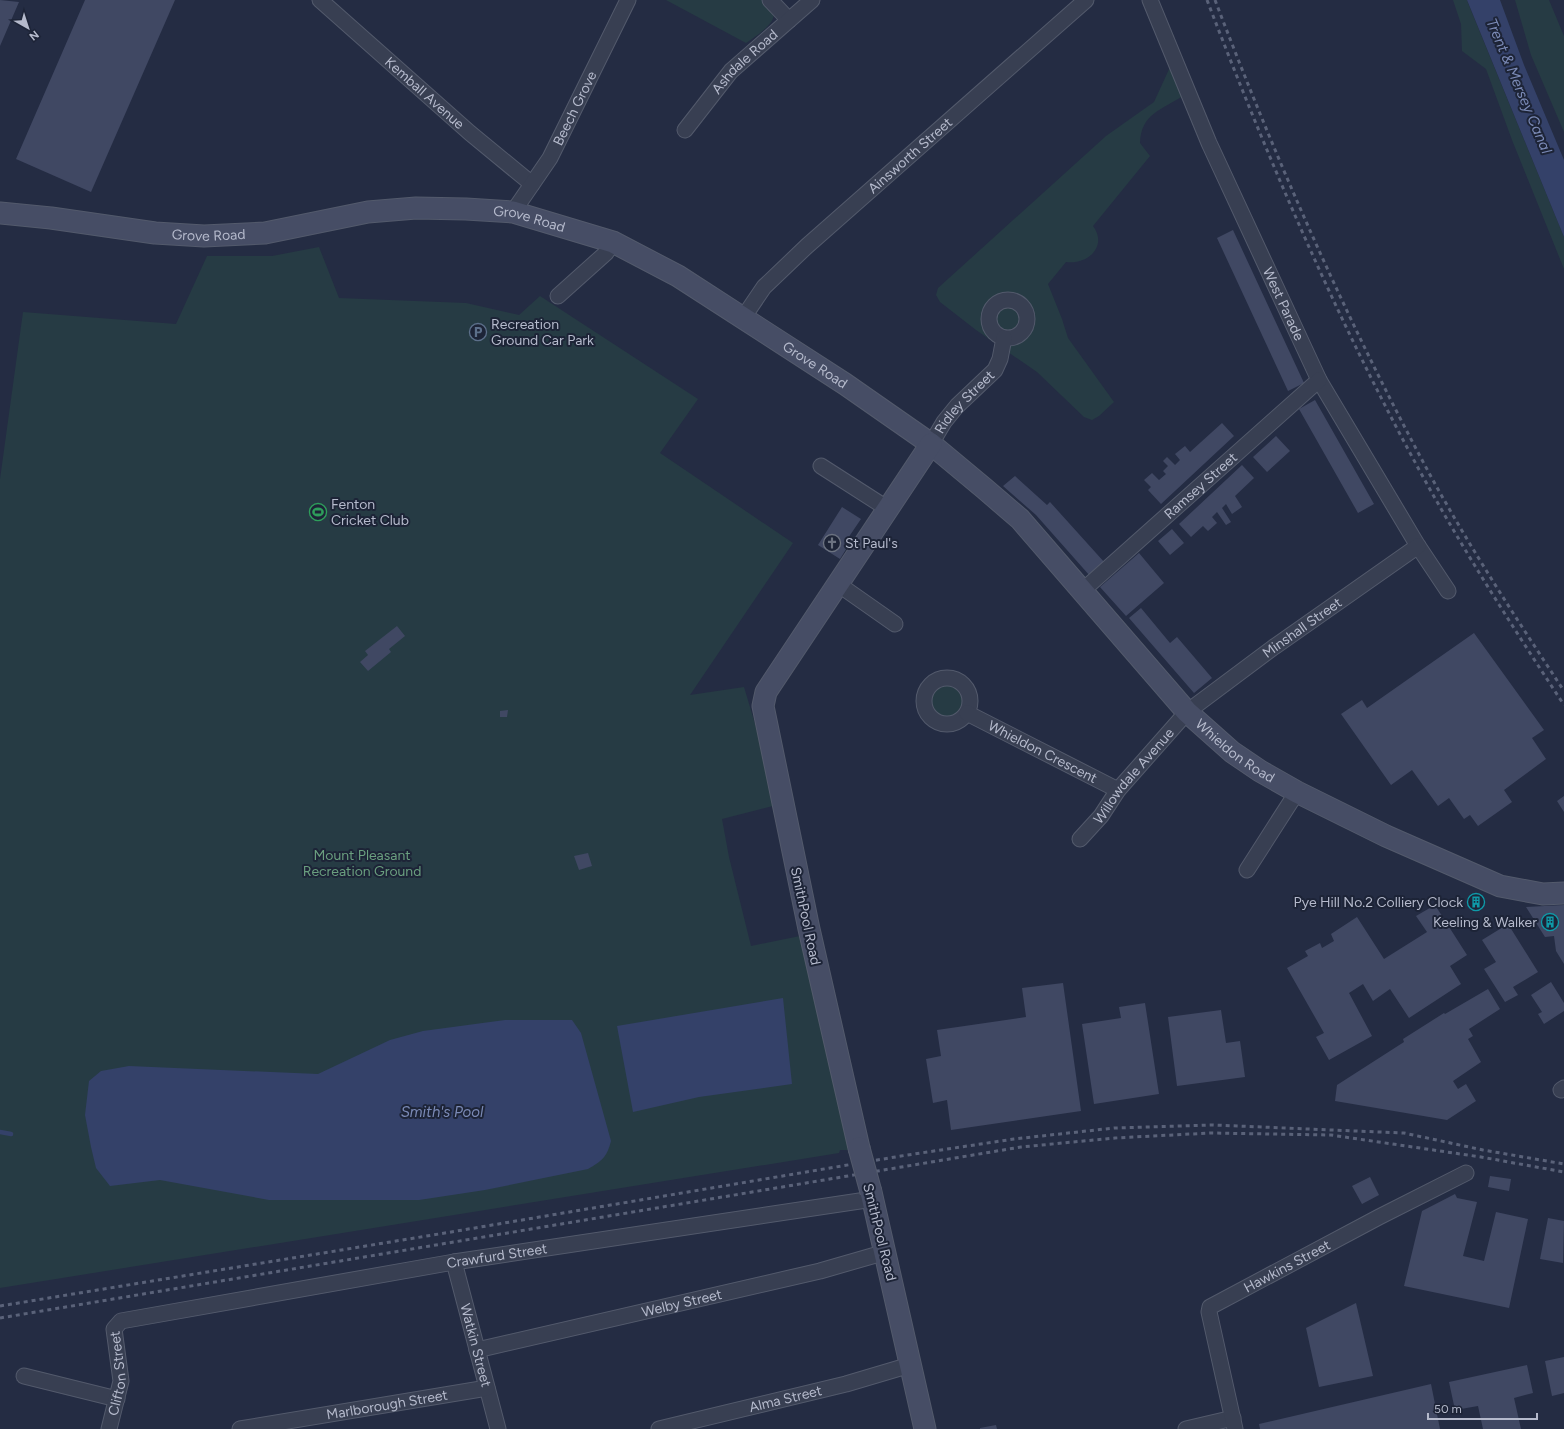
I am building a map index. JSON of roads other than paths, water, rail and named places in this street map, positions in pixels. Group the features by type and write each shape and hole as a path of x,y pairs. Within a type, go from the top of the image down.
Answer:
{"street":[{"name":"Kemball Avenue","path":"320,0 470,133 532,184"},
{"path":"770,0 789,20"},
{"name":"Ashdale Road","path":"685,130 731,71 812,0"},
{"name":"Ainsworth Street","path":"743,318 764,287 806,246 1086,0"},
{"name":"West Parade","path":"1150,0 1209,142 1319,380 1418,546 1448,591"},
{"name":"Beech Grove","path":"513,212 550,158 626,1"},
{"name":"Grove Road","path":"0,213 51,218 155,233 204,236 265,234 368,212 416,208 513,212 613,242 678,276 845,384 931,444 985,489"},
{"path":"558,296 606,253 613,242"},
{"name":"Ridley Street","path":"931,444 944,422 957,406 995,370 1000,359 1004,338"},
{"name":"Ramsey Street","path":"1082,592 1319,380"},
{"name":"SmithPool Road","path":"925,1429 886,1252 859,1148 809,929 763,706 766,692 931,444"},
{"path":"821,466 888,509"},
{"name":"Whieldon Road","path":"985,489 1020,519 1187,712 1232,752 1260,771 1297,792 1386,836 1500,886 1543,894 1564,893"},
{"name":"Minshall Street","path":"1187,712 1274,647 1418,546"},
{"path":"838,584 895,624"},
{"name":"Willowdale Avenue","path":"1080,839 1101,816 1118,790 1187,712"},
{"name":"Whieldon Crescent","path":"968,713 1118,790"},
{"path":"1247,870 1297,792"},
{"name":"Hawkins Street","path":"1234,1424 1209,1312 1210,1307 1379,1217 1466,1173"},
{"name":"Crawfurd Street","path":"121,1320 454,1262 872,1195"},
{"name":"Welby Street","path":"477,1350 820,1271 886,1252"},
{"name":"Watkin Street","path":"454,1262 498,1429"},
{"name":"Clifton Street","path":"109,1429 121,1381 114,1330 121,1320"},
{"name":"Alma Street","path":"659,1429 846,1384 910,1365"},
{"path":"24,1376 117,1400"},
{"name":"Marlborough Street","path":"240,1429 317,1423 487,1388"},
{"path":"1186,1429 1234,1424"}],"water":[{"name":"Trent & Mersey Canal","path":"1467,0 1500,0 1524,65 1564,160 1564,237"},
{"path":"783,998 792,1084 699,1097 633,1112 617,1026"},
{"name":"Smith's Pool","path":"505,1020 572,1020 581,1033 611,1141 606,1155 597,1164 588,1169 485,1190 419,1200 269,1200 160,1180 110,1186 96,1168 85,1115 89,1081 101,1071 129,1066 318,1074 390,1040 423,1031"}],"waterway":[{"path":"0,1132 11,1134"}],"railway":[{"path":"1207,0 1254,119 1304,236 1330,294 1386,408 1433,495 1469,556 1564,705"},
{"path":"1215,0 1261,117 1311,232 1392,402 1454,518 1564,691"},
{"path":"0,1306 901,1156 1014,1139 1114,1128 1213,1125 1404,1133 1483,1150 1564,1164"},
{"path":"0,1318 1021,1147 1115,1138 1210,1133 1331,1135 1481,1157 1564,1172"}],"place":[{"name":"Recreation Ground Car Park","path":"478,332"},
{"name":"Fenton Cricket Club","path":"318,512"},
{"name":"St Paul's","path":"832,543"},
{"name":"Pye Hill No.2 Colliery Clock","path":"1476,902"},
{"name":"Keeling & Walker","path":"1550,922"}],"park label":[{"name":"Mount Pleasant Recreation Ground","path":"362,864"}]}
